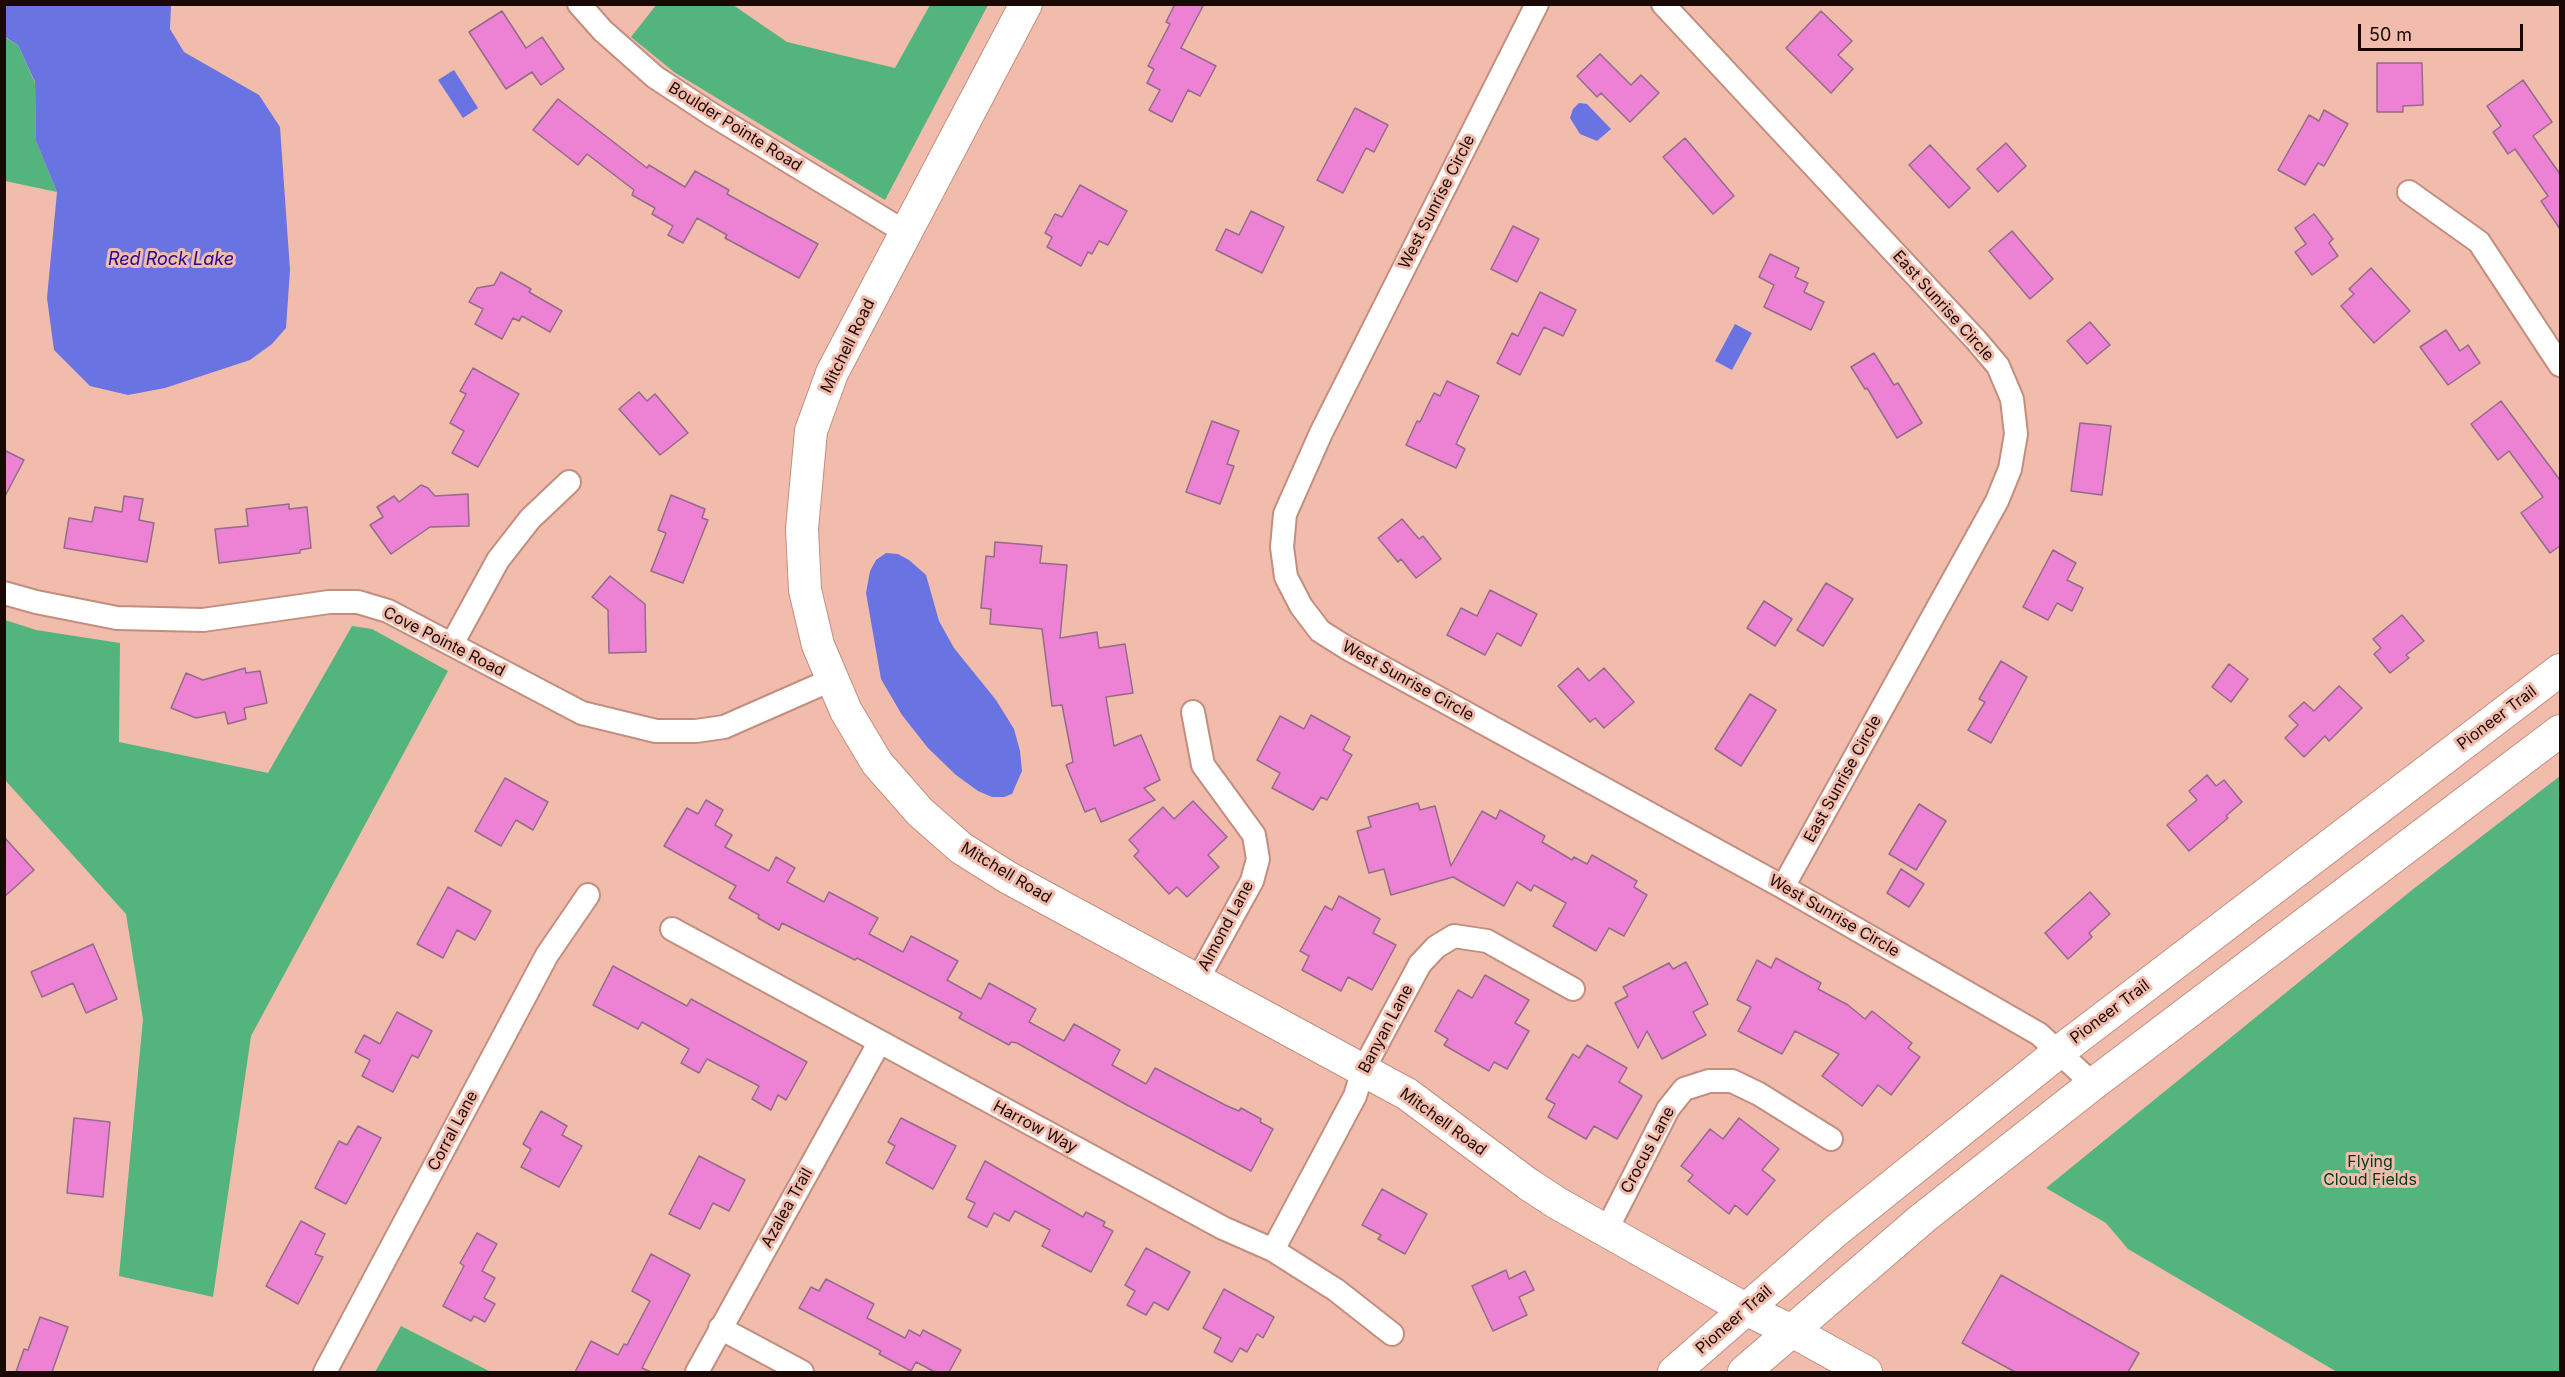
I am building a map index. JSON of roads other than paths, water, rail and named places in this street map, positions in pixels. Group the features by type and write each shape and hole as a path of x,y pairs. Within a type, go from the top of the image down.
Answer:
{"main road":[{"name":"Mitchell Road","path":"1026,4 832,373 812,431 802,529 805,590 818,645 831,680 846,711 877,763 920,812 962,848 1007,877 1407,1094 1528,1184 1745,1309 1792,1331 1866,1372"},
{"name":"Pioneer Trail","path":"1674,1372 1882,1194 2060,1051 2560,670"},
{"path":"1744,1372 1826,1299 1923,1218 2093,1084 2560,731"}],"street":[{"name":"Boulder Pointe Road","path":"579,4 603,31 655,77 711,114 905,232"},
{"name":"West Sunrise Circle","path":"1537,4 1321,433 1285,514 1282,547 1287,577 1301,606 1320,631 1347,648 1783,887 2039,1034 2093,1084"},
{"name":"East Sunrise Circle","path":"1663,4 1976,340 1998,366 2012,399 2016,434 2010,469 1997,501 1783,887"},
{"path":"2409,192 2479,242 2560,364"},
{"path":"452,644 498,560 530,519 569,482"},
{"name":"Cove Pointe Road","path":"4,592 36,602 117,618 203,620 329,602 358,602 388,611 582,713 656,731 696,732 724,727 831,680"},
{"name":"Almond Lane","path":"1193,712 1203,765 1254,835 1258,859 1252,881 1198,979"},
{"name":"Corral Lane","path":"325,1372 547,955 588,895"},
{"name":"Harrow Way","path":"672,929 1223,1228 1273,1250 1335,1290 1392,1334"},
{"name":"Banyan Lane","path":"1273,1250 1355,1096 1363,1070 1420,964 1436,947 1454,936 1487,941 1573,989"},
{"name":"Azalea Trail","path":"697,1372 879,1043"},
{"name":"Crocus Lane","path":"1606,1231 1668,1109 1684,1089 1709,1081 1732,1081 1759,1094 1831,1139"},
{"path":"720,1328 802,1372"}],"water":[{"name":"Red Rock Lake","path":"4,5 171,5 170,29 184,52 259,95 280,127 290,270 286,328 272,344 250,360 165,388 128,395 90,386 54,350 47,298 57,192 36,141 35,82 18,45 5,37"},
{"path":"454,70 478,108 463,118 438,80"},
{"path":"1579,103 1587,104 1611,129 1597,141 1580,134 1570,118 1573,109"},
{"path":"1735,324 1752,333 1732,370 1715,361"},
{"path":"886,553 898,554 909,560 926,575 939,621 954,648 996,700 1014,729 1022,771 1012,794 992,797 978,791 956,775 928,748 902,715 881,679 866,593 870,571 876,560"}],"park label":[{"name":"Flying Cloud Fields","path":"2370,1171"}]}
